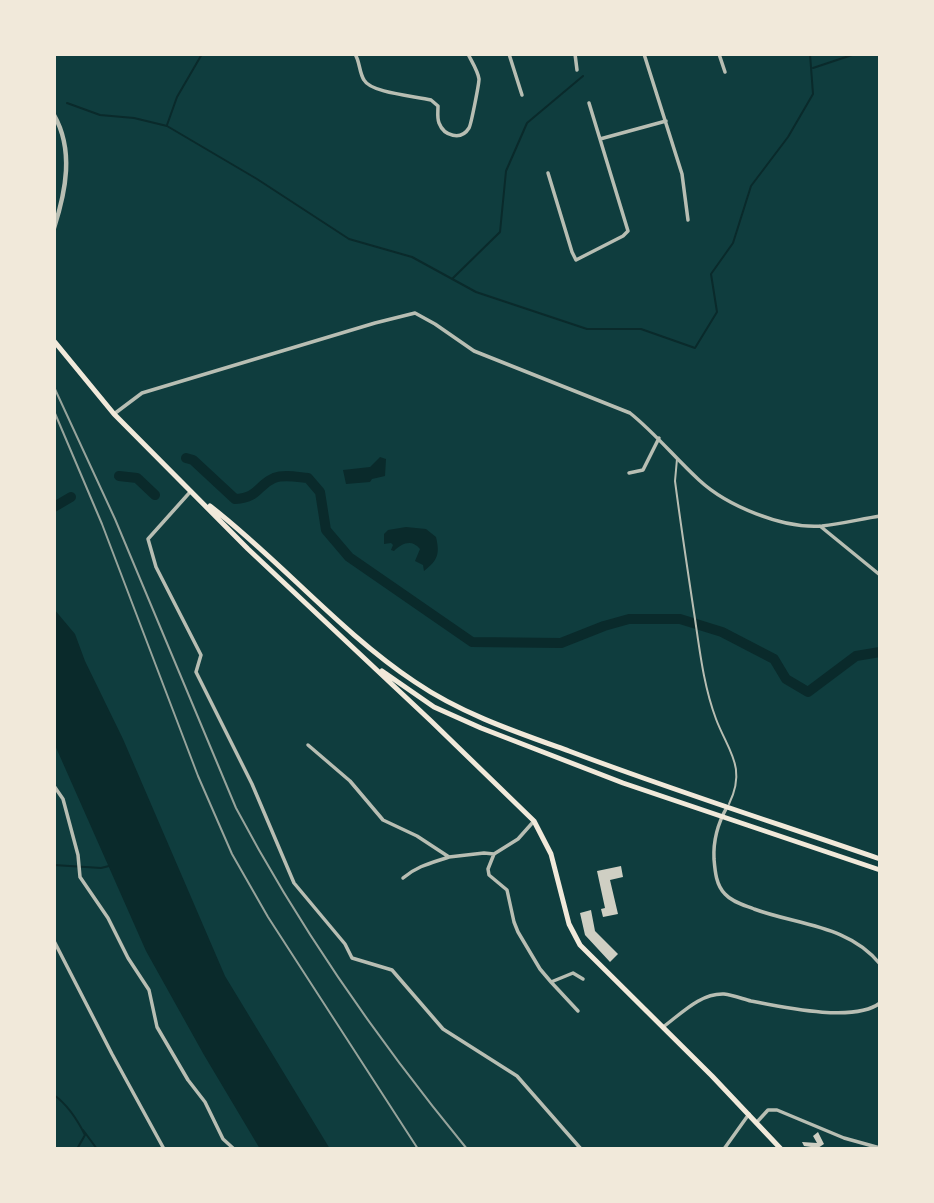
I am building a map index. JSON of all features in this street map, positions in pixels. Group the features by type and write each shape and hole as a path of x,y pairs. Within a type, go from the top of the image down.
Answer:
{"main road":[{"path":"54,341 114,414 248,550 534,821 551,853 569,924 580,945 781,1149"},
{"path":"192,492 239,529 377,655 437,696 531,737 880,859"},
{"path":"362,657 416,696 458,719 623,783 880,870"}],"street":[{"path":"355,54 365,82 373,90 431,100 438,106 437,121 450,135 462,135 470,128 479,77 468,54"},
{"path":"509,54 522,95"},
{"path":"575,54 577,70"},
{"path":"644,54 682,174 688,220"},
{"path":"719,54 725,72"},
{"path":"548,173 576,260 624,236 628,231 589,103"},
{"path":"54,115 64,132 66,164 65,193 54,228"},
{"path":"600,139 666,121"},
{"path":"114,414 142,393 410,313 421,315 474,351 630,413 659,438 700,482 726,500 752,512 786,523 820,526 880,516"},
{"path":"629,473 643,470 659,438"},
{"path":"192,492 148,539 156,567 201,654 196,672 252,784 294,883 345,944 352,958 392,970 443,1029 517,1076 582,1149"},
{"path":"820,526 880,575"},
{"path":"308,745 350,781 383,820 417,836 449,857"},
{"path":"54,786 65,808 78,855 80,877 108,918 128,958 149,990 158,1027 188,1080 205,1102 223,1139 234,1149"},
{"path":"727,807 713,851 716,878 722,892 730,899 767,914 845,935 862,946 880,964"},
{"path":"534,821 518,839 495,854 488,869 489,875 508,890 513,922 540,969 578,1011"},
{"path":"403,878 427,863 449,857 495,854"},
{"path":"54,942 164,1149"},
{"path":"551,982 573,973 583,979"},
{"path":"663,1027 691,1005 724,994 811,1011 860,1011 880,1003"},
{"path":"757,1122 768,1110 777,1110 844,1138 880,1148"},
{"path":"724,1149 749,1114"}],"lane":[{"path":"677,458 675,481 700,660 716,719 733,752 737,775 734,794 727,807"}],"water":[{"path":"380,457 386,459 385,476 370,482 346,484 343,470 370,467"},
{"path":"406,527 426,529 436,537 437,556 424,571 423,565 415,561 420,549 417,546 407,543 394,551 391,550 391,543 384,544 384,534 388,530"},
{"path":"54,609 75,634 225,976 330,1149 260,1149 146,951 54,743"}],"building":[{"path":"621,866 623,877 610,880 618,914 603,917 601,909 605,908 597,871"},
{"path":"591,910 595,931 618,954 610,962 585,935 580,913"},
{"path":"818,1132 824,1144 818,1148 804,1146 802,1142 817,1143 813,1136"}],"waterway":[{"path":"167,125 177,97 202,54"},
{"path":"67,103 100,115 134,118 167,126 257,179 349,239 412,257 476,292 587,329 641,329 695,348 717,312 711,274 733,243 751,186 788,137 813,94 810,54"},
{"path":"813,68 855,54"},
{"path":"452,279 500,232 506,171 527,123 583,76"},
{"path":"186,458 193,460 235,499 254,494 268,481 278,477 308,478 320,492 326,530 349,557 472,642 561,643 629,619 680,619 722,632 774,659 786,679 808,692 856,656 880,652"},
{"path":"119,476 137,478 155,495"},
{"path":"54,507 71,497"},
{"path":"54,865 101,868 109,866"},
{"path":"54,1095 72,1113 85,1135 77,1149"},
{"path":"83,1130 97,1149"}],"railway":[{"path":"54,387 115,519 236,808 287,897 343,984 403,1068 467,1149"},
{"path":"54,411 102,524 198,776 232,854 268,917 418,1149"}]}
